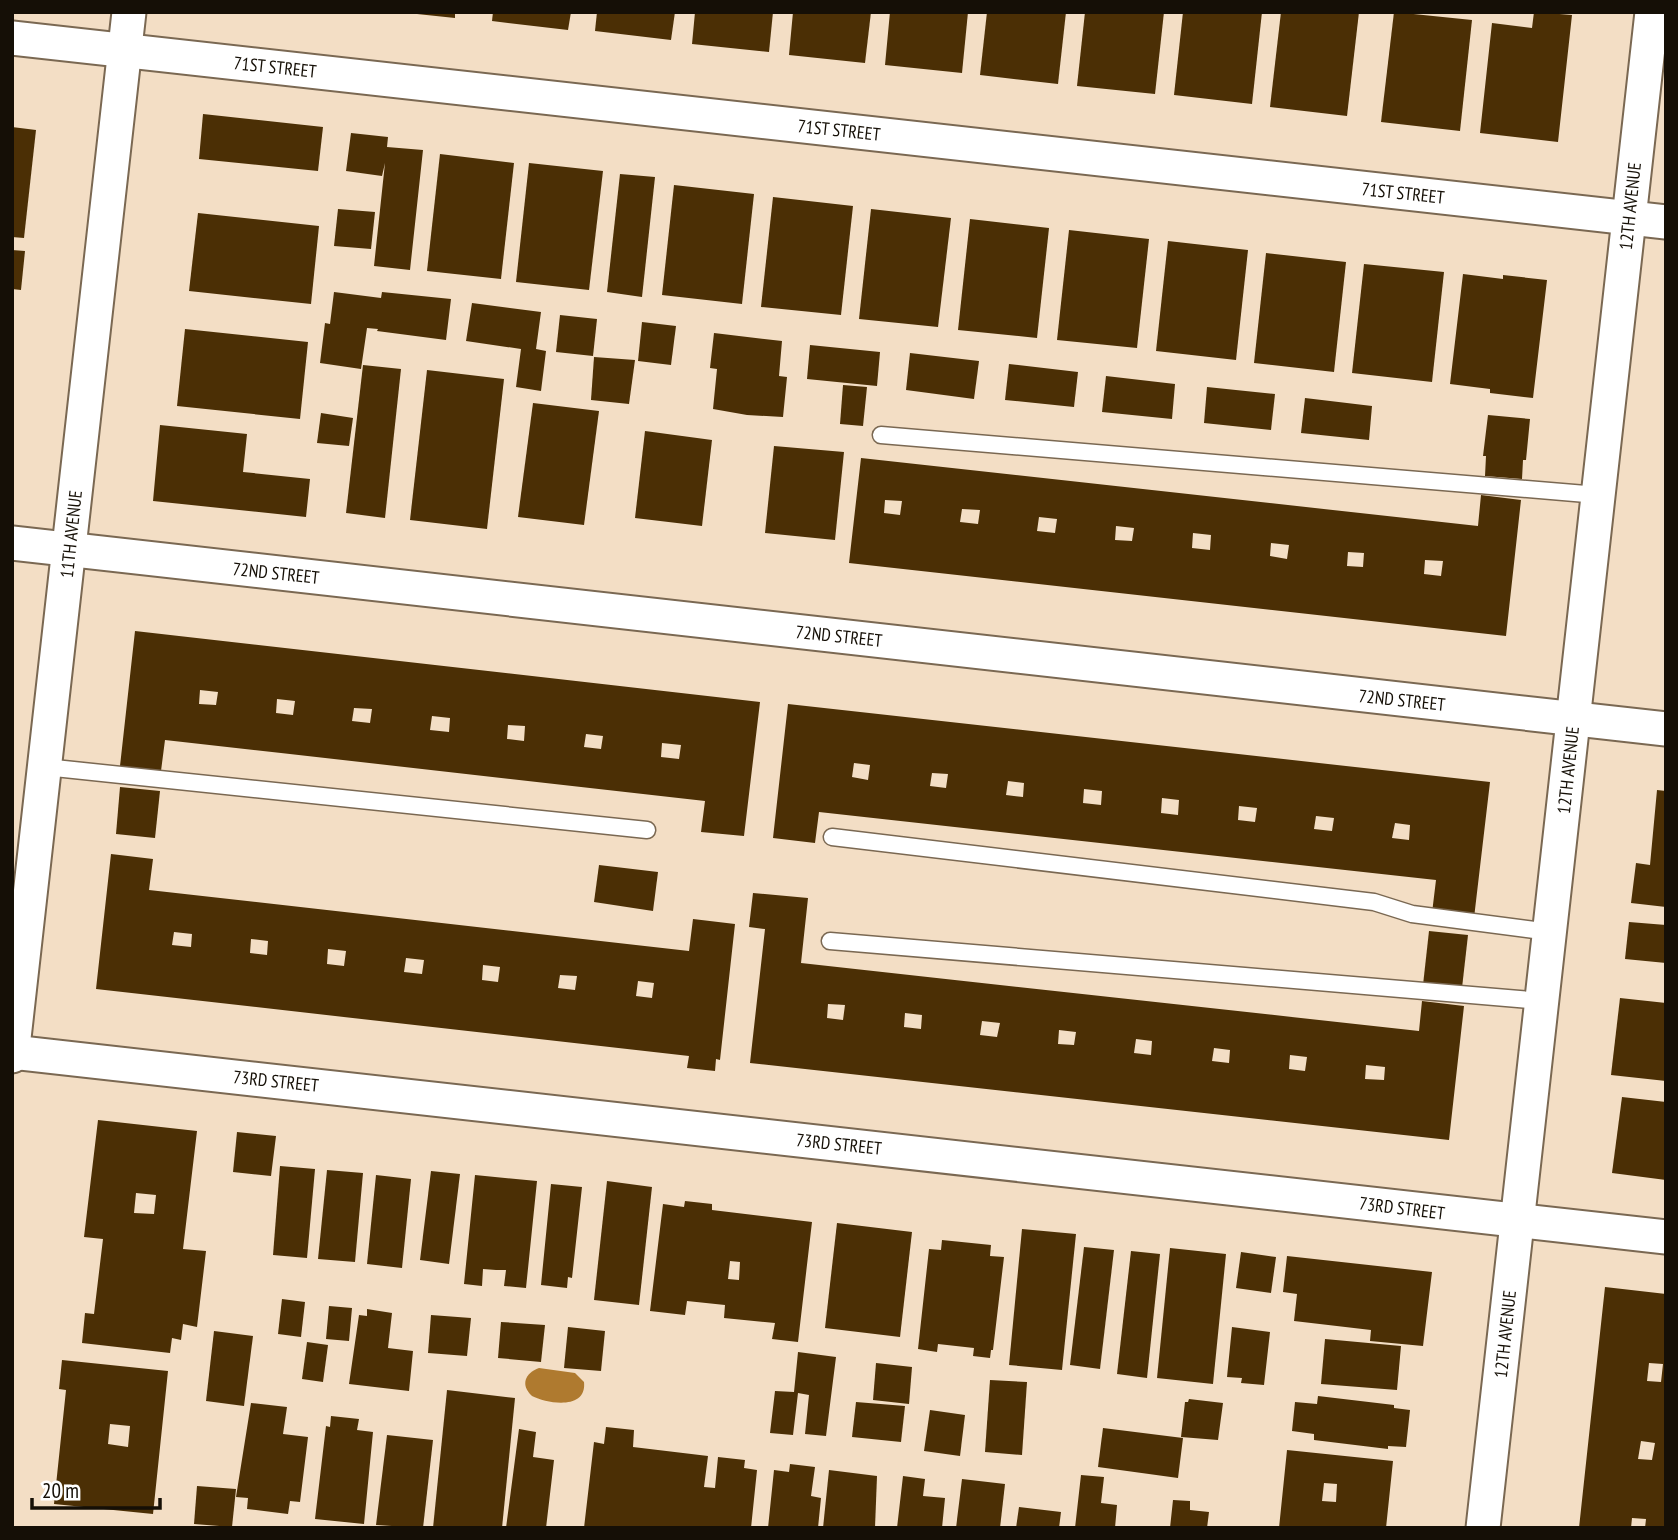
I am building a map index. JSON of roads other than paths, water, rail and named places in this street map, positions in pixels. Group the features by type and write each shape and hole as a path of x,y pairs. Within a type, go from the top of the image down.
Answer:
{"street":[{"name":"11TH AVENUE","path":"12,1053 129,12"},
{"name":"12TH AVENUE","path":"1483,1528 1652,12"},
{"name":"71ST STREET","path":"12,38 1666,222"},
{"name":"72ND STREET","path":"12,543 1666,729"},
{"name":"73RD STREET","path":"12,1053 1666,1237"}],"lane":[{"path":"881,435 1598,495"},
{"path":"45,768 646,830"},
{"path":"832,837 1374,902 1412,914 1550,932"},
{"path":"830,941 1542,1002"}]}
